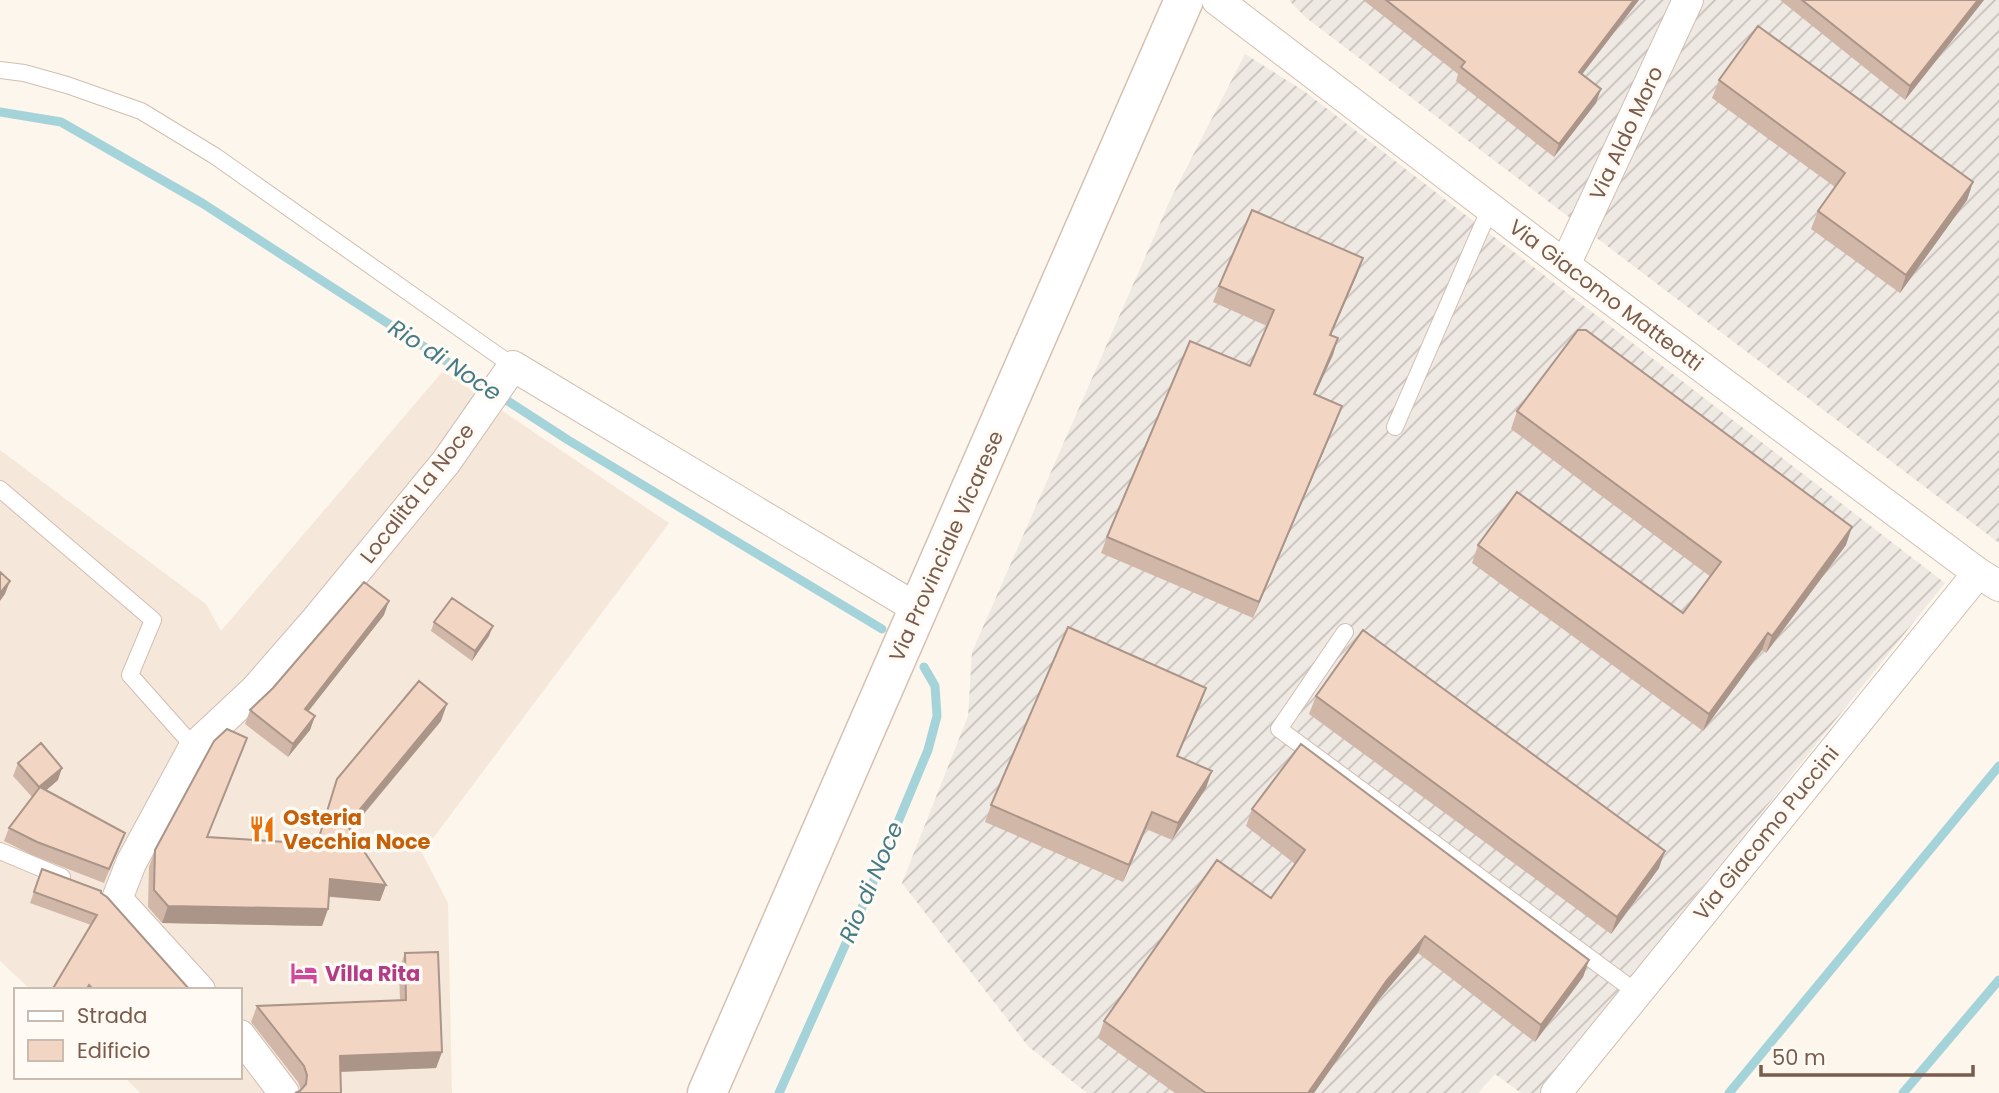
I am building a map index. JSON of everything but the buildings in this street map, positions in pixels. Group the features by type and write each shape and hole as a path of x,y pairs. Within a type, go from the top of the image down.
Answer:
{"main road":[{"name":"Via Provinciale Vicarese","path":"707,1093 1184,0"}],"street":[{"name":"Via Giacomo Matteotti","path":"1217,0 1565,265 1988,579"},
{"name":"Via Aldo Moro","path":"1565,265 1688,0"},
{"path":"502,382 918,609"},
{"name":"Località La Noce","path":"198,988 111,896 194,747 255,690 316,620 446,462 502,382"},
{"name":"Via Giacomo Puccini","path":"1556,1093 1636,992 1988,579"},
{"path":"242,1038 284,1093"}],"lane":[{"path":"0,70 24,73 67,85 141,111 215,156 502,382"},
{"path":"1395,427 1490,208"},
{"path":"0,489 153,620 130,675 194,747"},
{"path":"1345,632 1279,729 1636,992"},
{"path":"0,851 79,884"}],"shaded area":[{"path":"1289,0 1999,0 1999,543 1305,17"},
{"path":"1245,54 1304,91 1945,583 1607,1006 1541,1093 1521,1093 1495,1074 1478,1093 1087,1093 1028,1046 902,883 968,716 972,652 1171,198"},
{"path":"443,371 669,523 422,853 448,903 452,1093 140,1093 126,1079 242,1079 242,988 29,988 0,961 0,450 206,604 221,631"}],"waterway":[{"name":"Rio di Noce","path":"0,112 61,122 202,203 568,440 882,629"},
{"name":"Rio di Noce","path":"779,1093 868,894 928,750 937,716 935,686 924,667"},
{"path":"1729,1093 1999,766"},
{"path":"1903,1093 1999,980"}],"place":[{"name":"Osteria Vecchia Noce","path":"262,829"},
{"name":"Villa Rita","path":"304,973"}]}
